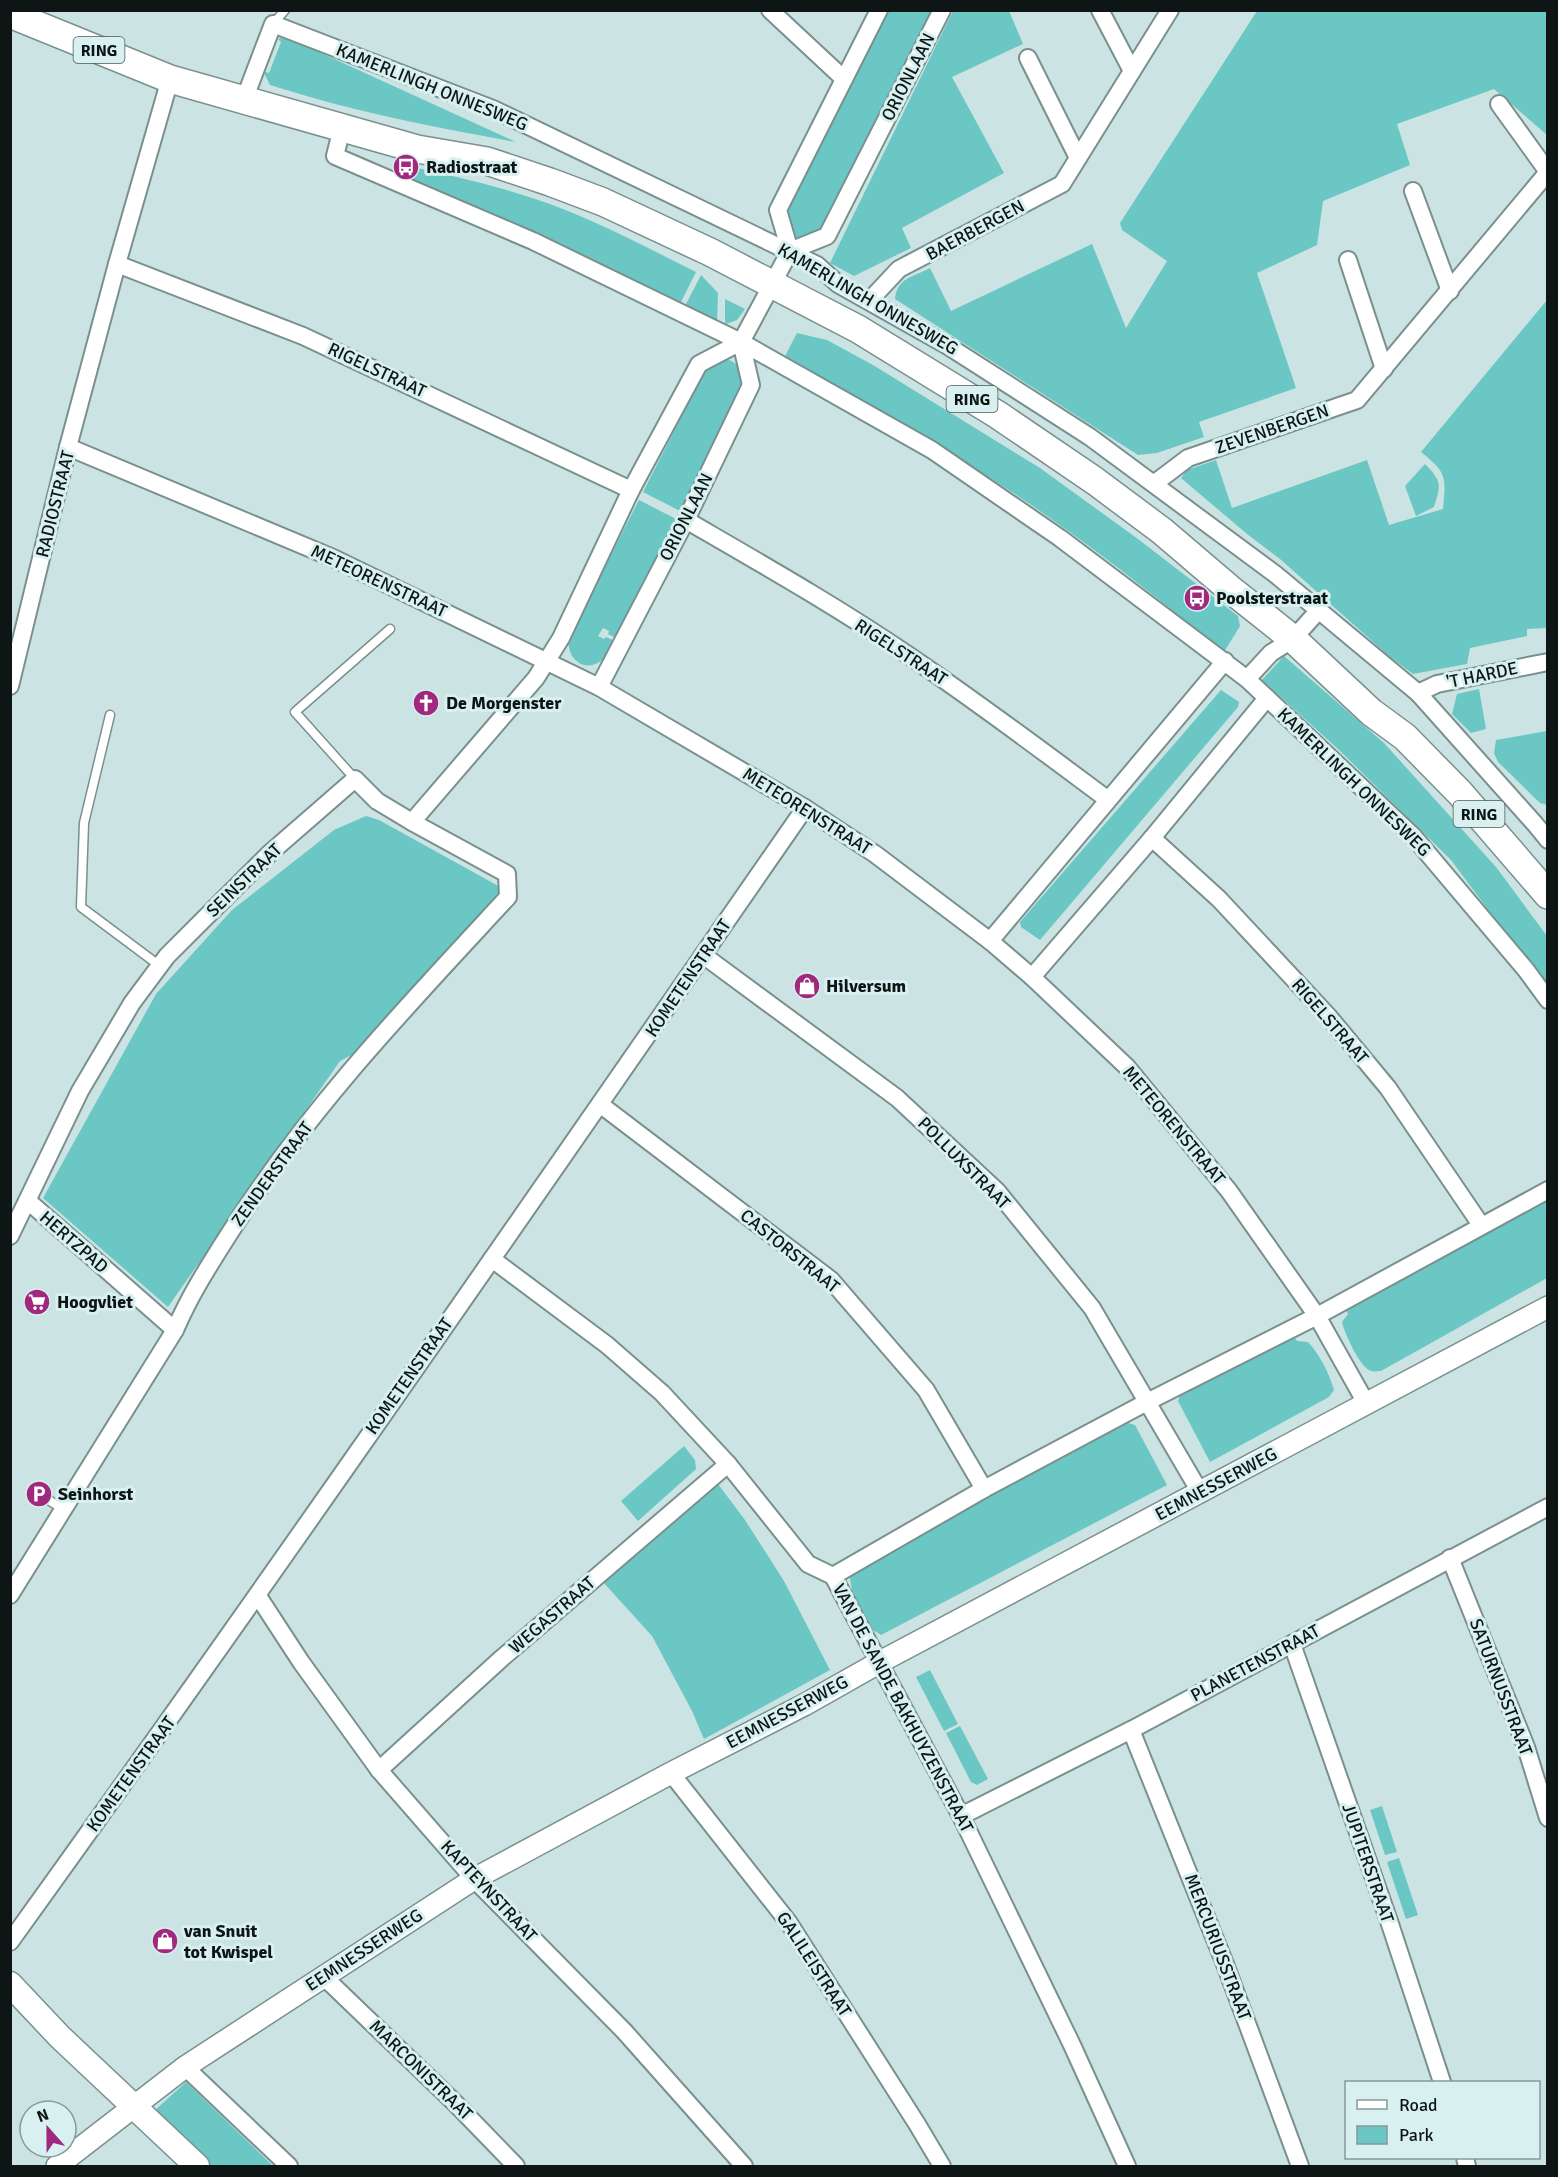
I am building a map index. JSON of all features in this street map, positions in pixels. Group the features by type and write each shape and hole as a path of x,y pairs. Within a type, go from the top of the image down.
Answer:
{"main road":[{"name":"KAMERLINGH ONNESWEG","path":"12,15 170,79 417,149 487,161 550,182 614,207 710,252 858,329 998,415 1095,481 1162,531 1242,576 1305,625 1381,702 1405,737 1460,793 1548,895"},
{"path":"10,1984 60,2037 197,2166"}],"street":[{"path":"770,10 844,79"},
{"path":"355,779 377,801 412,822 536,678 561,639 632,490 699,364 741,342 790,251 778,210 879,10"},
{"name":"ORIONLAAN","path":"790,251 827,236 942,10"},
{"path":"1100,10 1132,71"},
{"name":"BAERBERGEN","path":"869,301 899,269 1062,184 1170,10"},
{"path":"244,100 273,24"},
{"name":"KAMERLINGH ONNESWEG","path":"273,24 493,109 790,251 817,265 838,284 948,346 1016,388 1155,483 1275,574 1305,625 1418,693 1541,825 1548,840"},
{"path":"1028,58 1078,158"},
{"name":"RADIOSTRAAT","path":"10,686 68,447 170,79"},
{"name":"ZEVENBERGEN","path":"1155,483 1188,458 1357,400 1548,172 1499,104"},
{"name":"KAMERLINGH ONNESWEG","path":"342,128 336,156 533,241 741,342 932,450 1060,538 1247,679 1413,836 1526,970 1548,1000"},
{"path":"1413,191 1450,291"},
{"path":"1348,260 1384,369"},
{"name":"RIGELSTRAAT","path":"117,264 303,336 632,490"},
{"name":"ORIONLAAN","path":"599,687 686,520 751,386 741,342"},
{"name":"METEORENSTRAAT","path":"68,447 333,558 599,687 805,808 875,854 990,941 1127,1066 1229,1191 1317,1316 1366,1403"},
{"name":"RIGELSTRAAT","path":"686,520 905,654 991,713 1107,799"},
{"path":"1247,679 1272,653 1305,625"},
{"path":"990,941 1225,661"},
{"name":"'T HARDE","path":"1418,693 1437,684 1548,662"},
{"path":"1032,977 1152,838 1267,698"},
{"name":"SEINSTRAAT","path":"10,1236 80,1091 132,1003 160,966 270,853 355,779"},
{"name":"KOMETENSTRAAT","path":"10,1942 258,1596 336,1480 601,1105 805,808"},
{"name":"ZENDERSTRAAT","path":"10,1595 175,1330 190,1294 260,1185 357,1062 508,897 507,874 412,822"},
{"name":"RIGELSTRAAT","path":"1152,838 1219,899 1329,1017 1388,1088 1481,1226"},
{"name":"POLLUXSTRAAT","path":"703,955 897,1098 997,1191 1092,1308 1200,1492"},
{"name":"CASTORSTRAAT","path":"601,1105 831,1280 926,1390 984,1489"},
{"path":"833,1576 984,1489 1317,1316 1548,1190"},
{"name":"HERTZPAD","path":"28,1202 175,1330"},
{"name":"VAN DE SANDE BAKHUYZENSTRAAT","path":"492,1258 598,1339 662,1394 728,1464 808,1564 833,1576 961,1816 1072,2045 1127,2166"},
{"name":"EEMNESSERWEG","path":"57,2166 184,2067 474,1879 1548,1307"},
{"name":"WEGASTRAAT","path":"379,1770 502,1658 728,1464"},
{"name":"PLANETENSTRAAT","path":"961,1816 1131,1730 1548,1507"},
{"name":"SATURNUSSTRAAT","path":"1450,1558 1526,1747 1548,1818"},
{"name":"KAPTEYNSTRAAT","path":"258,1596 301,1662 379,1770 474,1879 624,2031 744,2166"},
{"name":"JUPITERSTRAAT","path":"1292,1644 1442,2081"},
{"name":"MERCURIUSSTRAAT","path":"1131,1730 1221,1954 1300,2166"},
{"name":"GALILEISTRAAT","path":"671,1773 789,1923 942,2166"},
{"name":"MARCONISTRAAT","path":"323,1976 453,2101 516,2166"},
{"path":"184,2067 289,2166"}],"lane":[{"path":"273,24 285,10"},
{"path":"355,779 295,712 390,628"},
{"path":"110,715 84,823 81,907 160,966"},
{"path":"39,1494 63,1509"}],"green space":[{"path":"887,11 934,11 822,231 800,240 786,228 785,211"},
{"path":"953,11 1009,11 1023,44 952,77 1004,173 902,228 911,248 854,276 830,263"},
{"path":"1257,11 1547,11 1547,135 1494,89 1397,124 1410,165 1323,201 1317,245 1257,273 1296,388 1199,422 1204,437 1157,453 1138,455 895,299 902,282 930,268 951,311 1092,244 1126,328 1167,261 1122,230 1120,223"},
{"path":"284,36 516,142 392,118 270,85 263,71 269,73 281,42 278,39"},
{"path":"404,165 496,187 550,204 606,228 696,272 680,304 592,260 402,176"},
{"path":"701,275 718,293 717,322 685,306"},
{"path":"725,299 745,309 737,320 726,324 725,322"},
{"path":"1547,300 1547,628 1527,629 1527,636 1470,648 1467,664 1413,674 1390,657 1280,559 1181,478 1187,470 1216,460 1232,508 1367,460 1389,525 1443,509 1443,476 1436,465 1421,452"},
{"path":"797,333 827,340 873,365 1040,468 1138,539 1238,616 1240,626 1224,652 1119,569 1022,499 921,436 784,358"},
{"path":"726,359 738,366 743,388 680,511 643,492 706,369"},
{"path":"1425,464 1435,475 1439,488 1434,507 1416,516 1405,486"},
{"path":"639,500 676,519 616,638 603,628 598,636 615,641 609,652 601,661 588,665 582,664 570,651 569,637"},
{"path":"1284,656 1384,743 1496,867 1547,936 1547,989 1451,860 1339,750 1262,680"},
{"path":"1479,689 1486,729 1471,733 1452,714 1457,694"},
{"path":"1221,690 1239,702 1238,707 1040,940 1021,927 1020,922"},
{"path":"1548,731 1547,805 1540,803 1498,762 1494,753 1496,740"},
{"path":"366,816 379,820 502,888 501,891 365,1048 340,1061 168,1307 43,1198 156,994 232,910 334,830"},
{"path":"1547,1200 1547,1278 1381,1371 1371,1371 1362,1363 1343,1327 1342,1322 1348,1314 1344,1306"},
{"path":"1293,1335 1297,1341 1308,1342 1312,1347 1324,1364 1334,1390 1329,1397 1210,1462 1178,1401 1180,1395"},
{"path":"1128,1423 1135,1425 1167,1485 881,1635 873,1630 852,1591 850,1578 854,1568"},
{"path":"684,1446 695,1460 696,1469 638,1521 621,1501"},
{"path":"718,1484 745,1520 784,1581 830,1670 704,1739 692,1711 652,1636 603,1582"},
{"path":"930,1670 958,1724 944,1731 916,1677"},
{"path":"960,1726 988,1779 977,1785 971,1782 946,1733"},
{"path":"1382,1806 1397,1852 1385,1855 1370,1810"},
{"path":"1399,1858 1418,1915 1406,1919 1387,1862"},
{"path":"186,2082 273,2166 206,2166 153,2112"}],"place":[{"name":"Radiostraat","path":"406,167"},
{"name":"Poolsterstraat","path":"1197,598"},
{"name":"De Morgenster","path":"426,703"},
{"name":"Hilversum","path":"807,986"},
{"name":"Hoogvliet","path":"37,1302"},
{"name":"Seinhorst","path":"39,1494"},
{"name":"van Snuit tot Kwispel","path":"165,1941"}]}
